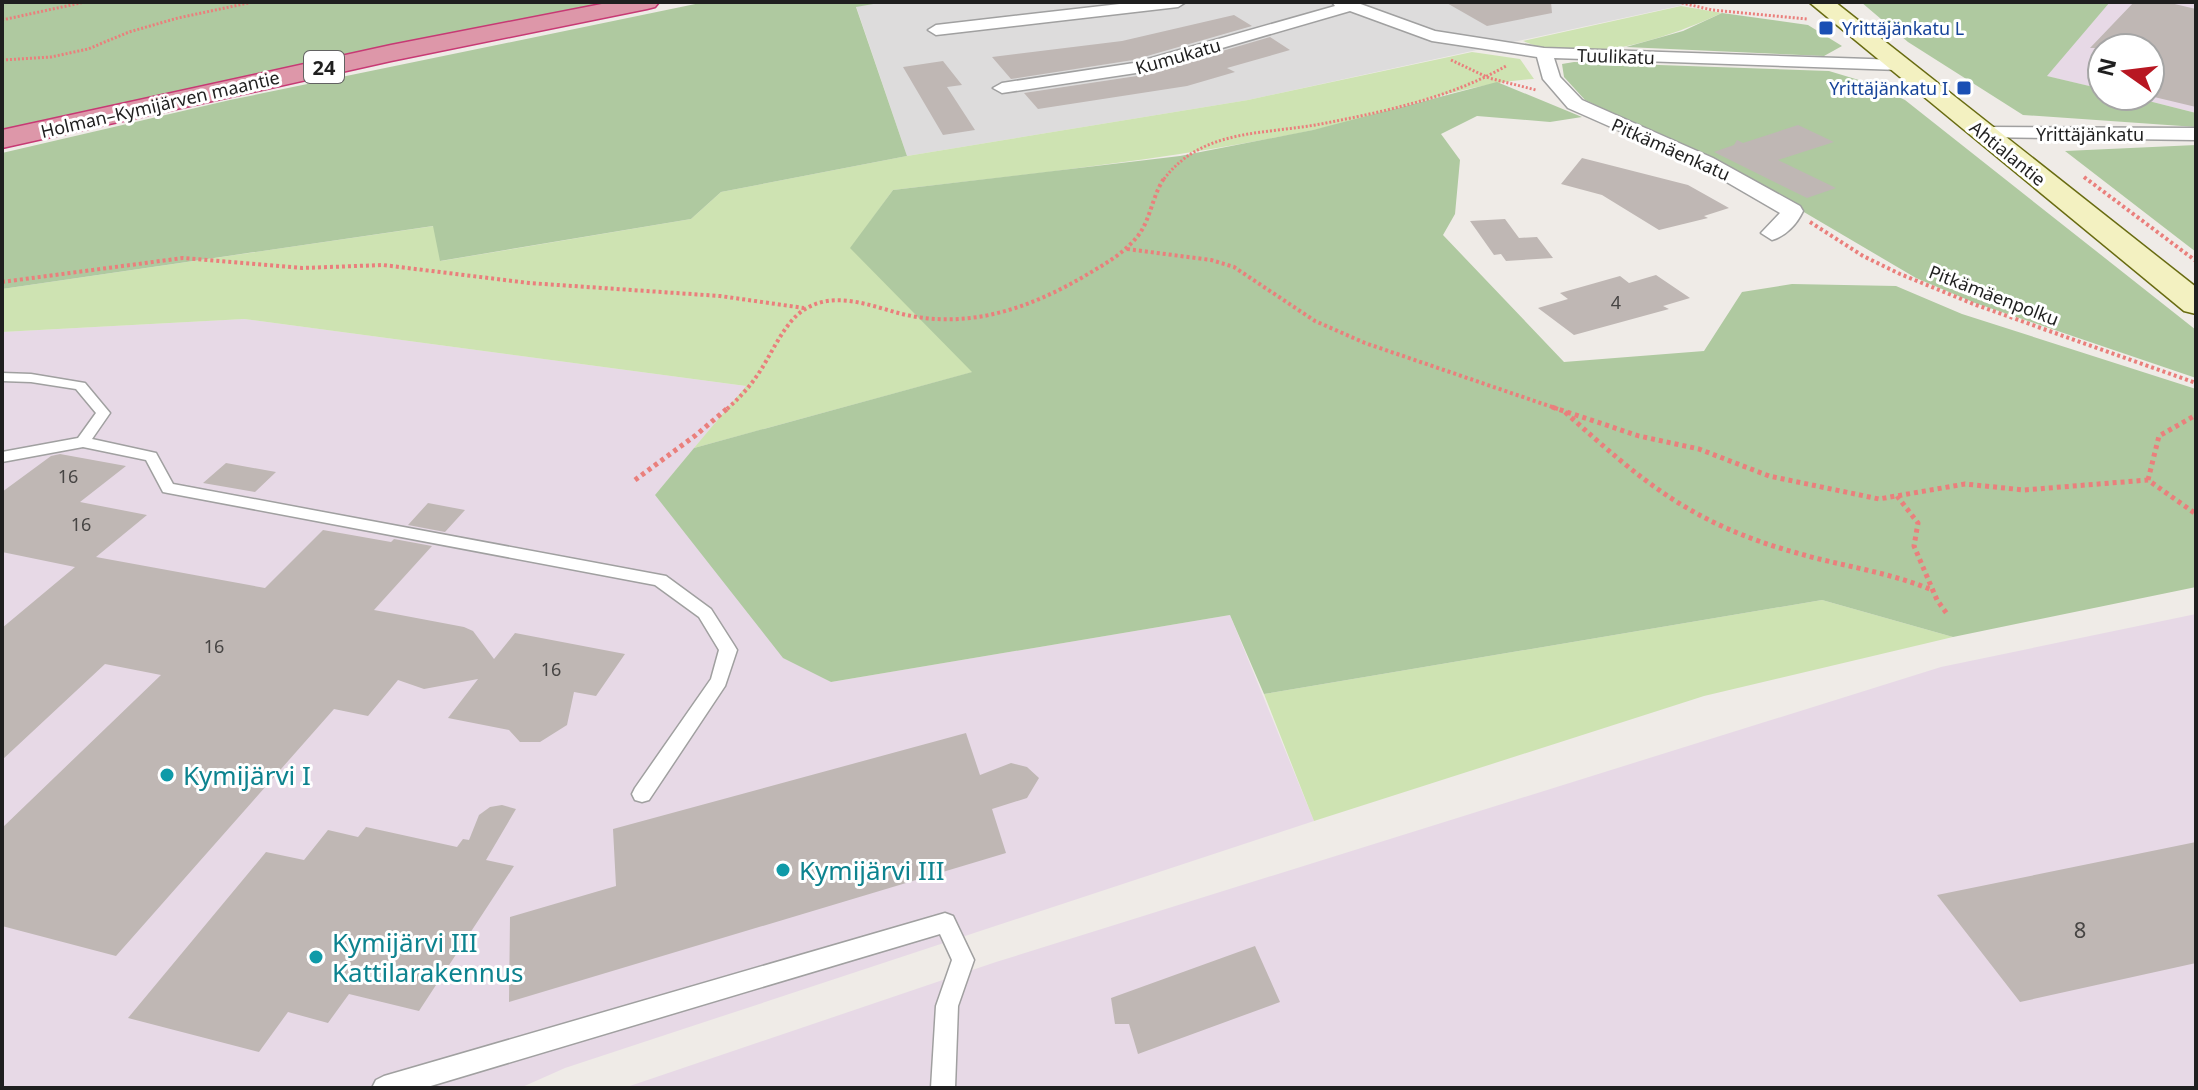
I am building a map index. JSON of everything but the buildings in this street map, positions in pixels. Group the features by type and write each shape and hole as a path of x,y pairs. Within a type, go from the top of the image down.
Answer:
{"highway":[{"name":"Holman–Kymijärven maantie","path":"2,139 346,62 647,2"}],"main road":[{"name":"Ahtialantie","path":"1818,11 1899,65 2196,304"}],"street":[{"path":"936,30 1178,2"},
{"name":"Tuulikatu","path":"1343,3 1432,36 1535,52 1899,65"},
{"name":"Kumukatu","path":"1002,88 1136,68 1343,3"},
{"path":"1535,52 1560,91"},
{"name":"Pitkämäenkatu","path":"1560,91 1591,113 1706,162 1792,211"},
{"name":"Yrittäjänkatu","path":"1983,133 2196,134"},
{"path":"1772,233 1789,218 1792,211"}],"lane":[{"path":"2,377 80,386 103,413 83,442"},
{"path":"2,457 83,442 151,456 168,488 660,580 705,613 728,650 719,681 642,794"},
{"path":"384,1088 945,923 963,960 947,1006 943,1088"}],"path":[{"path":"2,20 85,2"},
{"path":"2,60 51,57 88,49 166,22 253,2"},
{"path":"1678,2 1712,10 1818,11"},
{"path":"1432,36 1434,47 1441,53 1489,78 1529,89 1560,91"},
{"path":"2,282 183,258 302,268 383,265 529,283 720,296 804,308 837,298 864,301 907,315 961,321 1007,313 1078,280 1127,249 1141,233 1152,198 1172,168 1196,149 1224,139 1307,127 1489,78 1535,52"},
{"name":"Pitkämäenpolku","path":"1792,211 1863,256 1900,274 1976,305 2196,383"},
{"path":"1127,249 1211,260 1234,267 1315,321 1352,338 1639,436 1699,449 1769,476 1879,499 1965,484 2024,490 2148,480 2196,514"},
{"path":"635,480 701,434 752,383 804,308"},
{"path":"1564,411 1619,461 1686,510 1759,541 1932,590"},
{"path":"2148,480 2159,436 2196,415"},
{"path":"1897,496 1918,523 1914,546 1932,590 1947,614"}],"shaded area":[{"path":"885,2 1697,2 1248,100 907,156 856,6"},
{"path":"2110,2 2196,2 2196,113 2166,105 2166,32 2086,32 2086,85 2046,76"},
{"path":"244,319 746,386 655,495 831,682 1230,615 1314,821 565,1068 520,1088 2,1088 2,332"},
{"path":"2196,614 2196,1088 624,1088 996,962 1941,667"}],"green space":[{"path":"2,2 611,2 430,37 2,131"},
{"path":"705,2 885,2 856,7 907,156 721,192 691,219 440,261 433,226 2,289 2,153 230,100"},
{"path":"1861,2 2110,2 2047,76 2086,85 2086,112 2166,112 2166,105 2196,113 2196,127 2023,115 1908,42"},
{"path":"1681,6 1722,13 1650,40 1598,50 1547,48 1523,41"},
{"path":"1722,13 1808,25 1842,46 1824,56 1626,47 1683,31"},
{"path":"1472,52 1520,59 1534,79 1477,87 1337,125 1258,141 1102,165 893,190 851,248 973,372 694,448 746,386 244,319 2,332 2,289 434,226 441,261 691,219 721,192 907,156 1248,100"},
{"path":"1562,64 1829,71 1872,84 1905,100 2196,330 2196,378 1975,303 1916,278 1729,168 1585,100 1564,77"},
{"path":"1497,82 1582,117 1550,122 1477,116 1441,134 1460,160 1455,214 1443,235 1564,362 1704,351 1742,292 1792,284 1896,286 1962,314 2196,389 2196,587 1953,637 1822,600 1264,694 1230,615 831,682 783,658 655,495 694,448 972,372 850,248 893,190 1180,156 1313,130"},
{"path":"2196,145 2196,252 2065,151"},
{"path":"1822,600 1953,637 1704,696 1314,821 1264,694"}],"place":[{"name":"Yrittäjänkatu L","path":"1826,28"},
{"name":"Yrittäjänkatu I","path":"1964,88"},
{"name":"Kymijärvi I","path":"167,775"},
{"name":"Kymijärvi III","path":"783,870"},
{"name":"Kymijärvi III Kattilarakennus","path":"316,957"}]}
